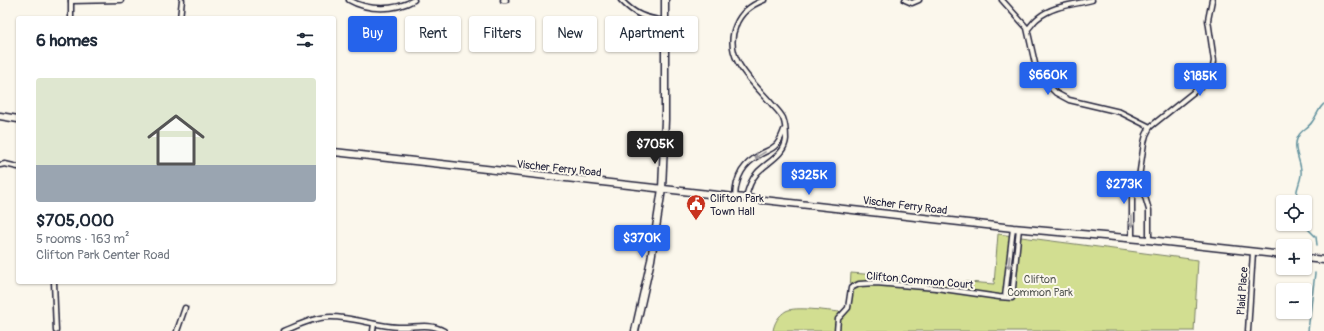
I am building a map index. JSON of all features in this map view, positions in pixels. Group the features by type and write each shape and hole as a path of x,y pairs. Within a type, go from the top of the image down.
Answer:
{"street":[{"path":"71,16 71,0 121,0"},
{"path":"180,16 182,0"},
{"path":"349,0 364,6 382,9 391,8 414,0"},
{"path":"621,0 628,7 642,16"},
{"path":"665,0 665,16"},
{"path":"746,198 749,186 754,178 774,159 783,148 786,141 782,116 744,72 733,53 732,38 737,23 747,9 757,2 764,0"},
{"path":"905,0 912,3 919,0"},
{"path":"1002,0 1028,29 1036,68 1042,79 1056,93 1069,100 1120,112 1150,127"},
{"path":"1028,29 1038,18 1047,12 1068,5 1092,0"},
{"path":"1132,239 1132,192 1138,177 1144,143 1150,127 1200,87 1212,72 1214,61 1208,20 1212,0"},
{"path":"635,331 651,260 662,189 665,120 665,52"},
{"path":"0,116 16,119"},
{"path":"735,197 737,179 740,174 750,162 775,146 780,140 785,128"},
{"name":"Vischer Ferry Road","path":"336,152 1016,228 1148,240 1276,254"},
{"path":"0,165 4,164 16,167"},
{"path":"1138,177 1149,210 1148,240"},
{"path":"1005,297 1016,228"},
{"name":"Clifton Common Court","path":"837,331 838,319 848,308 851,288 859,284 876,283 936,288 970,294 1012,298 1016,228"},
{"name":"Plaid Place","path":"1248,331 1253,252"},
{"path":"1312,259 1324,260"},
{"path":"54,284 56,331"},
{"path":"177,331 184,308"},
{"path":"284,331 312,320 331,317 399,328 424,326 436,327 444,331"},
{"path":"373,331 374,324"}],"green space":[{"name":"Clifton Common Park","path":"998,234 1198,260 1194,331 773,331 777,320 786,311 804,309 840,312 849,303 851,273 994,284"}],"waterway":[{"path":"1297,195 1301,175 1296,150 1297,140 1300,133 1311,124 1324,104"},
{"path":"1310,231 1316,237 1317,245"},
{"path":"1308,331 1315,273"}],"place":[{"name":"Clifton Park Town Hall","path":"696,221"}]}
